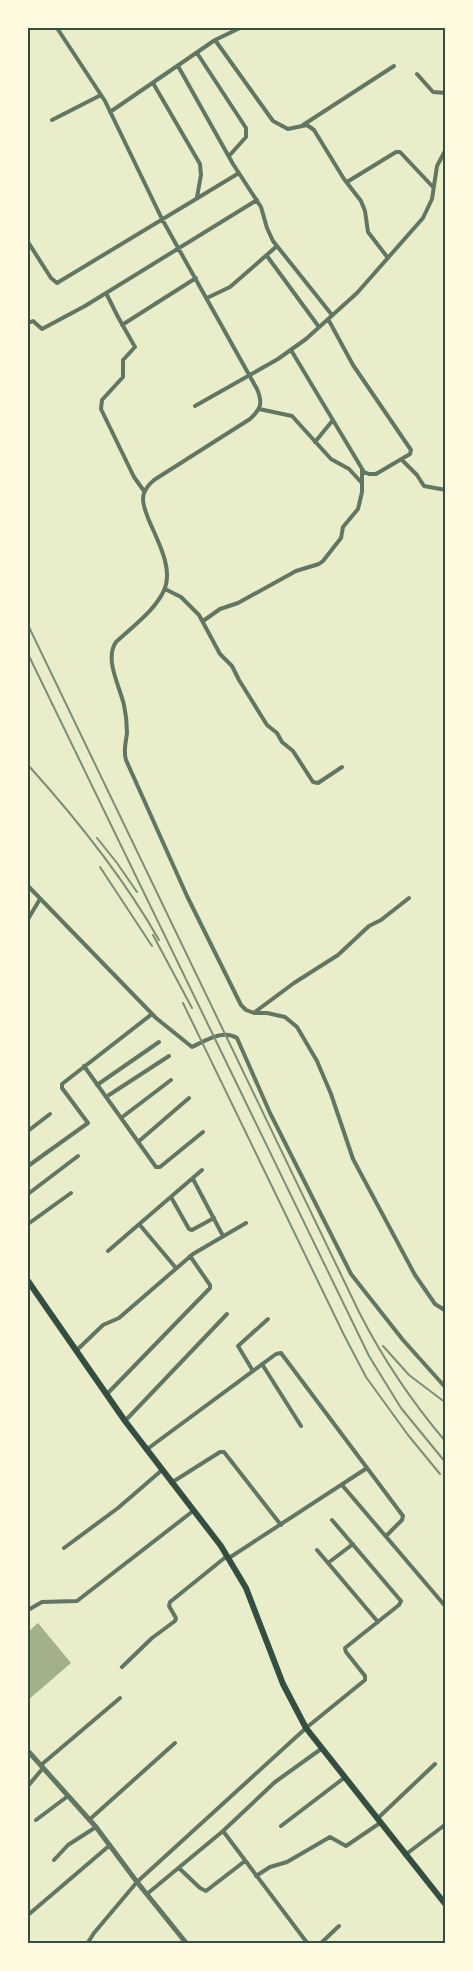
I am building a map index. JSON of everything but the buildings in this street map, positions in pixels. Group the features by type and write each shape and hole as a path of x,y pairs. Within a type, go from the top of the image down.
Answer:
{"highway":[{"path":"28,1281 146,1450 228,1557 246,1588 283,1684 306,1728 446,1905"}],"street":[{"path":"57,28 101,95 162,219 260,396 259,409 250,419 154,480 144,491 144,508 166,566 167,576 165,589 157,601 116,642 112,650 114,668 126,719 124,754 159,836 239,1001 243,1007 254,1013 277,1015 290,1020 298,1027 318,1061 331,1094 348,1149 415,1276 436,1304 446,1311"},
{"path":"110,112 216,40 240,28"},
{"path":"216,40 273,121 288,129 301,126 311,127 363,205 368,232 388,258"},
{"path":"197,53 246,128 246,136 229,156"},
{"path":"178,66 239,173 257,200 264,213 270,235 332,315"},
{"path":"301,126 394,66"},
{"path":"417,74 433,92 446,93"},
{"path":"153,83 200,164 201,175 197,197"},
{"path":"52,120 101,95"},
{"path":"195,406 250,376 291,350 357,293 423,218 430,205 437,166 446,150"},
{"path":"347,182 396,152 400,152 434,187"},
{"path":"28,242 51,278 57,282 239,173"},
{"path":"28,323 33,321 42,329 106,293 257,200"},
{"path":"207,298 230,287 278,246"},
{"path":"267,256 319,327"},
{"path":"122,325 196,278"},
{"path":"106,293 135,347 123,360 122,378 102,400 101,405 134,477 144,491"},
{"path":"291,350 362,469 369,474 376,474 402,460 411,451 353,365 328,319"},
{"path":"259,409 292,416 333,461 349,469 362,482"},
{"path":"316,442 333,420"},
{"path":"402,460 417,475 424,486 446,490"},
{"path":"203,622 216,611 238,603 296,571 321,563 341,538 343,527 358,509 361,499 362,469"},
{"path":"165,589 181,596 203,622 220,654 232,666 238,680 267,725 277,733 282,742 293,752 313,782 318,783 342,767"},
{"path":"28,886 152,1014 192,1047 219,1036 231,1035 239,1040 270,1113 351,1274 402,1340 446,1388"},
{"path":"254,1013 294,983 338,955 370,926 381,920 409,898"},
{"path":"28,919 40,899"},
{"path":"28,1166 88,1124 87,1120 61,1086 64,1082 152,1014"},
{"path":"97,1085 159,1042"},
{"path":"106,1097 169,1056"},
{"path":"84,1066 155,1166 159,1168 203,1132"},
{"path":"121,1118 171,1080"},
{"path":"138,1142 189,1098"},
{"path":"28,1131 50,1114"},
{"path":"28,1194 78,1156"},
{"path":"108,1251 202,1170"},
{"path":"192,1178 223,1236"},
{"path":"28,1224 70,1193"},
{"path":"171,1197 189,1229 192,1230 214,1218"},
{"path":"77,1350 103,1325 120,1318 190,1256 246,1223"},
{"path":"139,1224 176,1268"},
{"path":"107,1394 210,1288 210,1285 190,1256"},
{"path":"125,1421 227,1314"},
{"path":"253,1371 238,1346 268,1319"},
{"path":"146,1450 262,1364 278,1353 283,1354 403,1516 402,1520 386,1536"},
{"path":"262,1364 301,1426"},
{"path":"171,1483 220,1452 224,1452 281,1525"},
{"path":"122,1667 152,1638 176,1620 168,1606 170,1602 228,1557 281,1525 367,1468"},
{"path":"64,1548 118,1508 162,1470"},
{"path":"342,1485 446,1607"},
{"path":"28,1610 42,1602 77,1601 193,1511"},
{"path":"87,1944 137,1882 306,1728 365,1680 365,1676 346,1652 345,1648 399,1605 401,1601 332,1520"},
{"path":"328,1563 353,1544"},
{"path":"317,1550 378,1622"},
{"path":"28,1786 42,1767 120,1698"},
{"path":"89,1820 175,1743"},
{"path":"147,1894 223,1831 275,1782 321,1749"},
{"path":"28,1750 96,1827 187,1944"},
{"path":"256,1876 270,1867 287,1862 330,1837 346,1846 378,1821 435,1764"},
{"path":"281,1826 344,1778"},
{"path":"36,1820 68,1796"},
{"path":"405,1855 446,1824"},
{"path":"54,1860 68,1845 96,1827"},
{"path":"223,1831 308,1944"},
{"path":"28,1915 110,1846"},
{"path":"179,1868 200,1888 206,1891 245,1861"},
{"path":"320,1944 339,1926"}],"shaded area":[{"path":"38,1623 71,1663 28,1700 28,1632"}],"railway":[{"path":"28,625 359,1312 398,1379 446,1442"},
{"path":"28,654 369,1356 401,1408 446,1463"},
{"path":"28,765 98,849 131,895 159,940"},
{"path":"97,838 137,892"},
{"path":"100,867 152,946"},
{"path":"153,935 192,1008"},
{"path":"183,1003 366,1377 408,1435 440,1474"},
{"path":"383,1346 409,1375 446,1403"}]}
